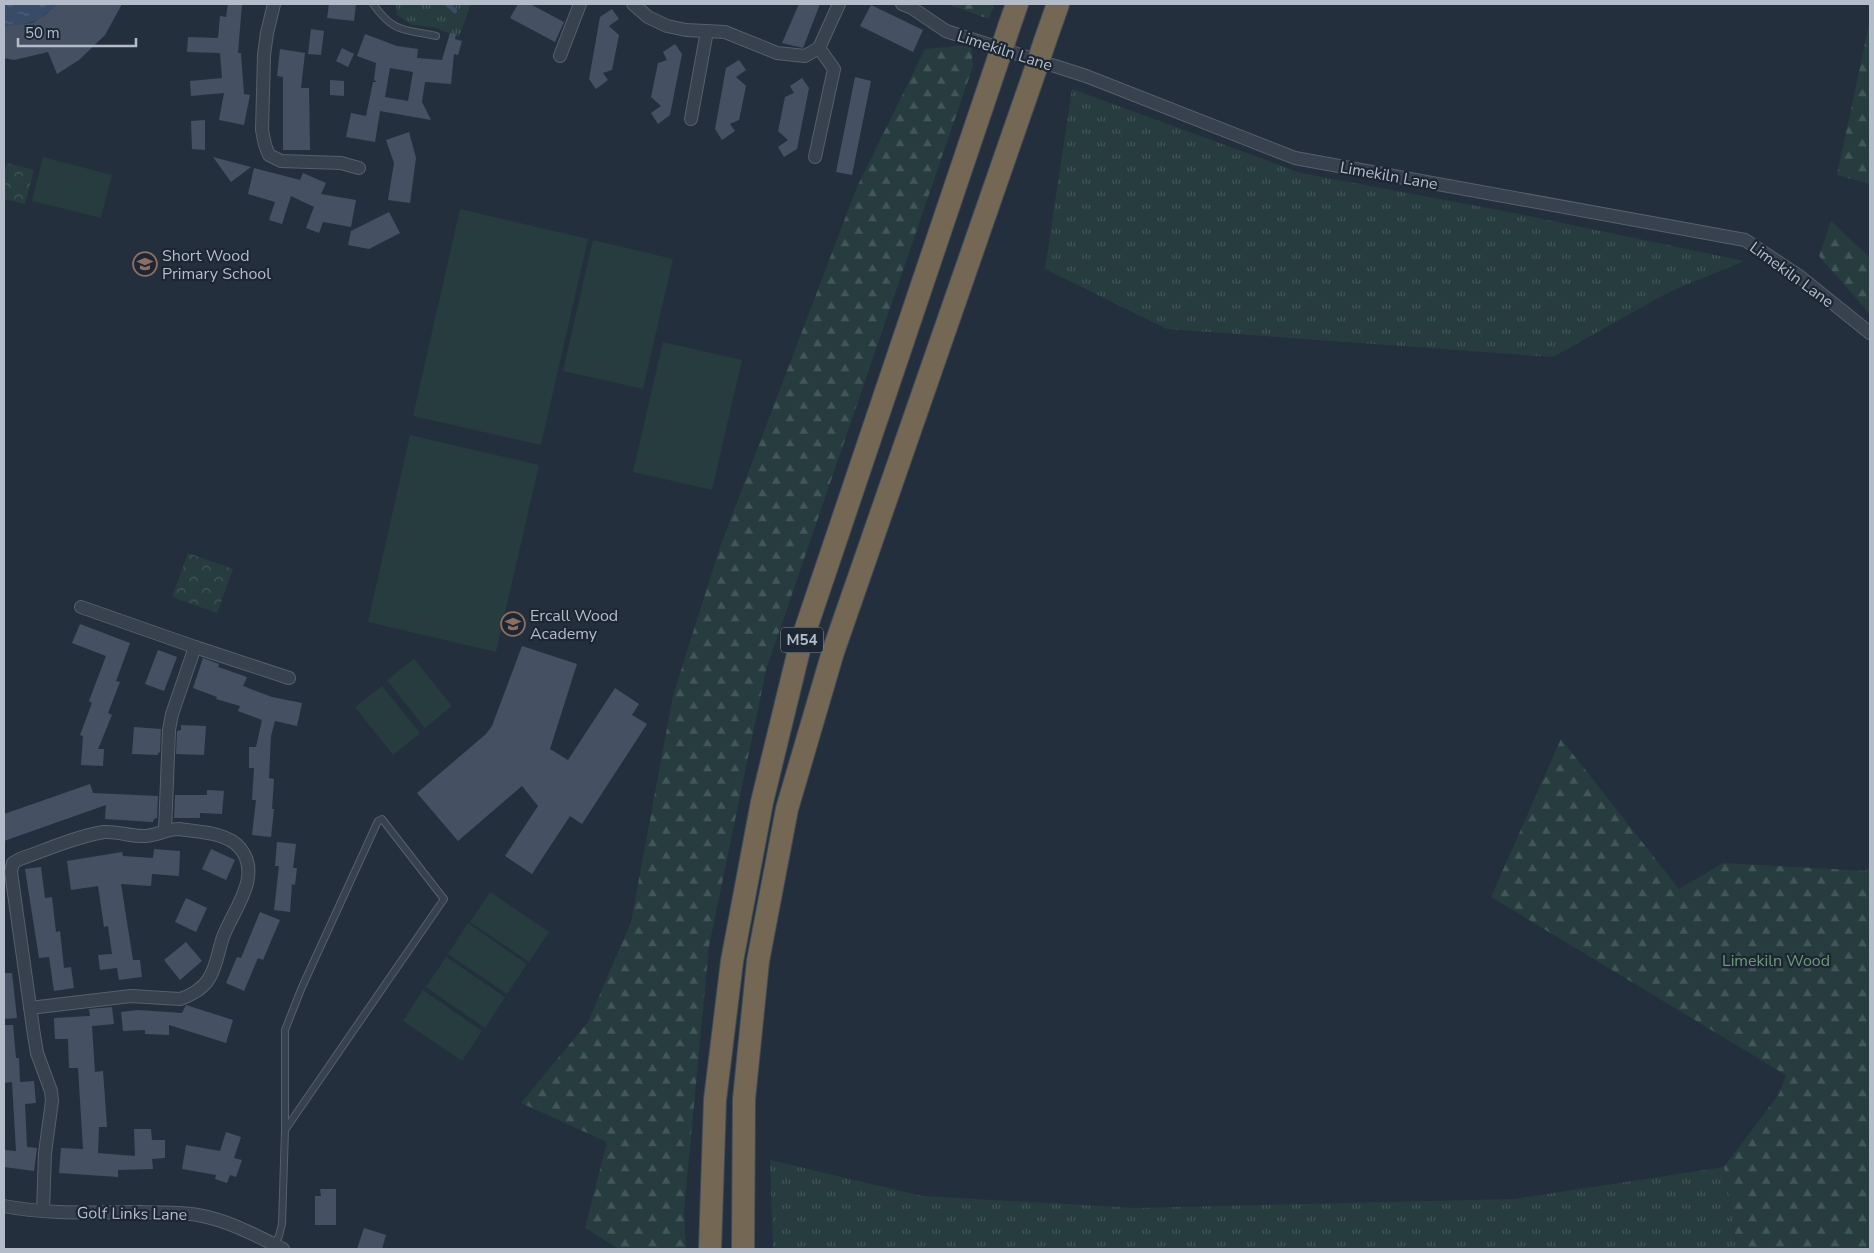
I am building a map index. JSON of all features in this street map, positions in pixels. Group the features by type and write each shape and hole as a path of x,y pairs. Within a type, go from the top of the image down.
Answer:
{"highway":[{"name":"M54","path":"710,1249 715,1100 732,961 768,774 800,646 1017,4"},
{"name":"M54","path":"743,1249 744,1099 758,961 787,809 833,652 1058,4"}],"street":[{"path":"274,4 264,55 262,130 269,155 281,161 324,161 359,168"},
{"path":"560,56 580,4"},
{"path":"634,4 648,17 667,26 686,30 725,32 777,53 805,56 819,48 839,4"},
{"name":"Limekiln Lane","path":"910,5 946,30 1086,76 1295,158 1745,240 1799,276 1870,333"},
{"path":"691,119 707,31"},
{"path":"815,157 834,69 819,48"},
{"path":"81,607 289,678"},
{"path":"165,831 169,730 172,714 195,647"},
{"path":"30,1008 132,996 180,999 195,992 208,980 214,968 228,925 245,890 249,868 246,858 233,841 223,837 179,829 144,836 104,832 8,863 11,872 30,1008 37,1053 48,1080 52,1101 45,1153 43,1211"},
{"name":"Golf Links Lane","path":"4,1206 43,1211 189,1214 230,1223 279,1247"}],"lane":[{"path":"372,4 386,21 397,28 436,36"},
{"path":"279,1247 282,1224 285,1130 285,1030 378,821 382,819 444,898 285,1130"}],"green space":[{"path":"396,4 471,4 459,37 432,27 412,25 397,15"},
{"path":"946,4 994,4 989,19"},
{"path":"1870,20 1870,184 1837,175"},
{"path":"971,45 973,66 766,670 709,946 684,1211 686,1249 619,1249 585,1228 607,1142 521,1103 588,1022 631,922 673,696 720,547 857,187 925,49"},
{"path":"1072,89 1301,173 1514,213 1744,261 1669,292 1553,357 1167,329 1045,269"},
{"path":"43,157 112,175 101,218 32,201"},
{"path":"7,163 34,170 25,204 4,199 4,174"},
{"path":"460,209 588,239 541,445 413,416"},
{"path":"1831,221 1870,258 1870,314 1819,256"},
{"path":"593,240 673,259 643,389 563,371"},
{"path":"663,342 742,360 712,490 633,472"},
{"path":"410,435 539,465 496,652 368,622"},
{"path":"188,553 233,569 217,613 172,597"},
{"path":"414,659 452,706 425,728 387,680"},
{"path":"382,686 420,733 393,755 355,707"},
{"name":"Limekiln Wood","path":"1561,739 1679,889 1723,863 1865,871 1870,867 1870,1249 1737,1249 1724,1167 1779,1094 1786,1075 1491,897"},
{"path":"490,892 549,932 529,962 470,922"},
{"path":"468,923 527,964 507,994 448,954"},
{"path":"446,957 505,997 485,1028 426,987"},
{"path":"423,990 482,1031 462,1061 403,1021"},
{"path":"770,1160 922,1196 1136,1208 1515,1199 1724,1167 1737,1249 773,1249"}],"water":[{"path":"4,4 57,4 40,19 7,26 4,25"}],"building":[{"path":"57,4 122,4 105,35 79,60 57,74 48,52 14,60 4,58 4,26 32,23"},
{"path":"228,4 242,4 238,53 241,53 244,94 250,95 244,125 219,120 224,93 191,96 190,81 222,78 220,53 187,52 188,37 218,38 220,16 226,17"},
{"path":"329,4 356,4 354,21 327,18"},
{"path":"518,4 530,4 564,22 555,42 510,18"},
{"path":"799,4 820,4 803,48 782,43"},
{"path":"871,5 923,30 913,52 860,26"},
{"path":"612,9 619,19 609,26 619,35 612,70 603,73 608,80 596,89 589,79 600,17"},
{"path":"311,29 324,31 321,55 308,54"},
{"path":"450,33 456,34 455,39 462,41 458,55 454,54 451,84 425,82 422,102 431,120 380,111 375,142 346,137 351,113 366,116 373,82 377,82 374,80 376,63 357,56 365,34 397,46 418,49 417,58 442,60","holes":["390,68 413,72 408,101 385,97"]},
{"path":"675,44 682,54 670,115 658,124 651,113 661,106 651,97 658,63 667,60 663,52"},
{"path":"342,48 354,54 348,67 336,61"},
{"path":"280,49 305,53 301,88 309,88 310,150 283,150 283,77 277,76"},
{"path":"739,60 746,70 736,77 746,86 739,120 730,124 735,131 722,140 715,129 726,68"},
{"path":"855,77 871,81 852,175 836,172"},
{"path":"802,78 809,88 797,149 784,157 778,147 788,140 778,131 785,97 794,93 790,86"},
{"path":"330,80 344,81 344,96 330,95"},
{"path":"205,120 205,150 192,149 191,121"},
{"path":"409,132 416,158 410,203 388,200 394,163 386,140"},
{"path":"213,157 251,167 231,182"},
{"path":"254,168 300,180 303,173 326,183 321,194 356,200 351,227 323,222 319,233 306,228 314,207 291,196 282,224 269,220 275,202 248,194"},
{"path":"389,212 400,233 369,249 348,245 351,231"},
{"path":"80,624 130,643 116,681 120,682 108,713 112,715 98,749 104,749 103,766 81,765 83,736 80,735 92,703 89,701 106,656 72,643"},
{"path":"522,646 577,664 550,749 568,760 615,688 639,704 632,715 647,724 582,824 570,816 532,874 505,856 538,806 522,786 458,841 417,793 486,734 492,726"},
{"path":"158,650 177,657 164,691 145,684"},
{"path":"203,658 219,664 218,667 247,677 243,686 272,697 302,703 297,726 275,721 271,736 269,778 274,779 272,809 274,809 271,837 252,835 256,800 252,800 254,768 249,768 249,747 256,747 262,720 238,711 240,706 216,699 217,697 193,688"},
{"path":"181,725 206,726 204,755 176,754 177,731 181,730"},
{"path":"134,727 161,729 160,753 158,752 158,755 132,754"},
{"path":"90,784 93,793 158,796 157,818 153,822 105,819 106,805 4,841 4,814"},
{"path":"207,790 224,791 222,814 200,813 200,818 174,818 175,795 207,795"},
{"path":"277,842 296,844 293,868 297,868 295,885 292,884 290,912 274,910 279,866 275,866"},
{"path":"154,849 180,851 179,876 152,874 151,886 121,884 133,960 140,960 142,977 119,980 117,968 100,970 98,955 112,954 108,926 104,927 98,886 71,890 67,861 122,852 123,856 153,858"},
{"path":"211,849 235,860 226,880 202,869"},
{"path":"41,867 45,898 52,897 56,932 60,931 64,968 71,967 74,988 54,991 49,957 39,958 25,869"},
{"path":"186,898 207,908 196,932 175,922"},
{"path":"260,912 280,920 263,960 258,958 244,991 226,983 237,957 241,958"},
{"path":"186,942 202,961 180,980 164,960"},
{"path":"4,973 12,973 17,1018 4,1019"},
{"path":"186,1005 233,1020 226,1043 169,1025 169,1035 145,1034 145,1030 123,1031 121,1012 138,1010 182,1013"},
{"path":"112,1007 114,1024 92,1026 95,1072 103,1071 107,1127 99,1127 98,1153 135,1156 134,1129 151,1129 152,1140 165,1140 165,1158 152,1159 153,1169 118,1170 118,1177 59,1173 61,1148 83,1149 78,1068 69,1068 68,1039 55,1039 54,1018 90,1016 89,1009"},
{"path":"4,1025 13,1025 16,1058 19,1058 20,1082 34,1081 36,1103 25,1104 27,1147 37,1148 34,1171 4,1167 4,1150 16,1151 12,1082 4,1083"},
{"path":"226,1132 241,1137 234,1158 242,1160 236,1177 230,1175 227,1183 215,1179 216,1175 182,1169 186,1145 220,1151"},
{"path":"320,1189 336,1189 336,1225 315,1225 315,1196 321,1196"},
{"path":"364,1228 386,1235 382,1249 357,1249"}],"waterway":[{"path":"447,4 455,11"}],"place":[{"name":"Short Wood Primary School","path":"145,264"},
{"name":"Ercall Wood Academy","path":"513,624"}]}
